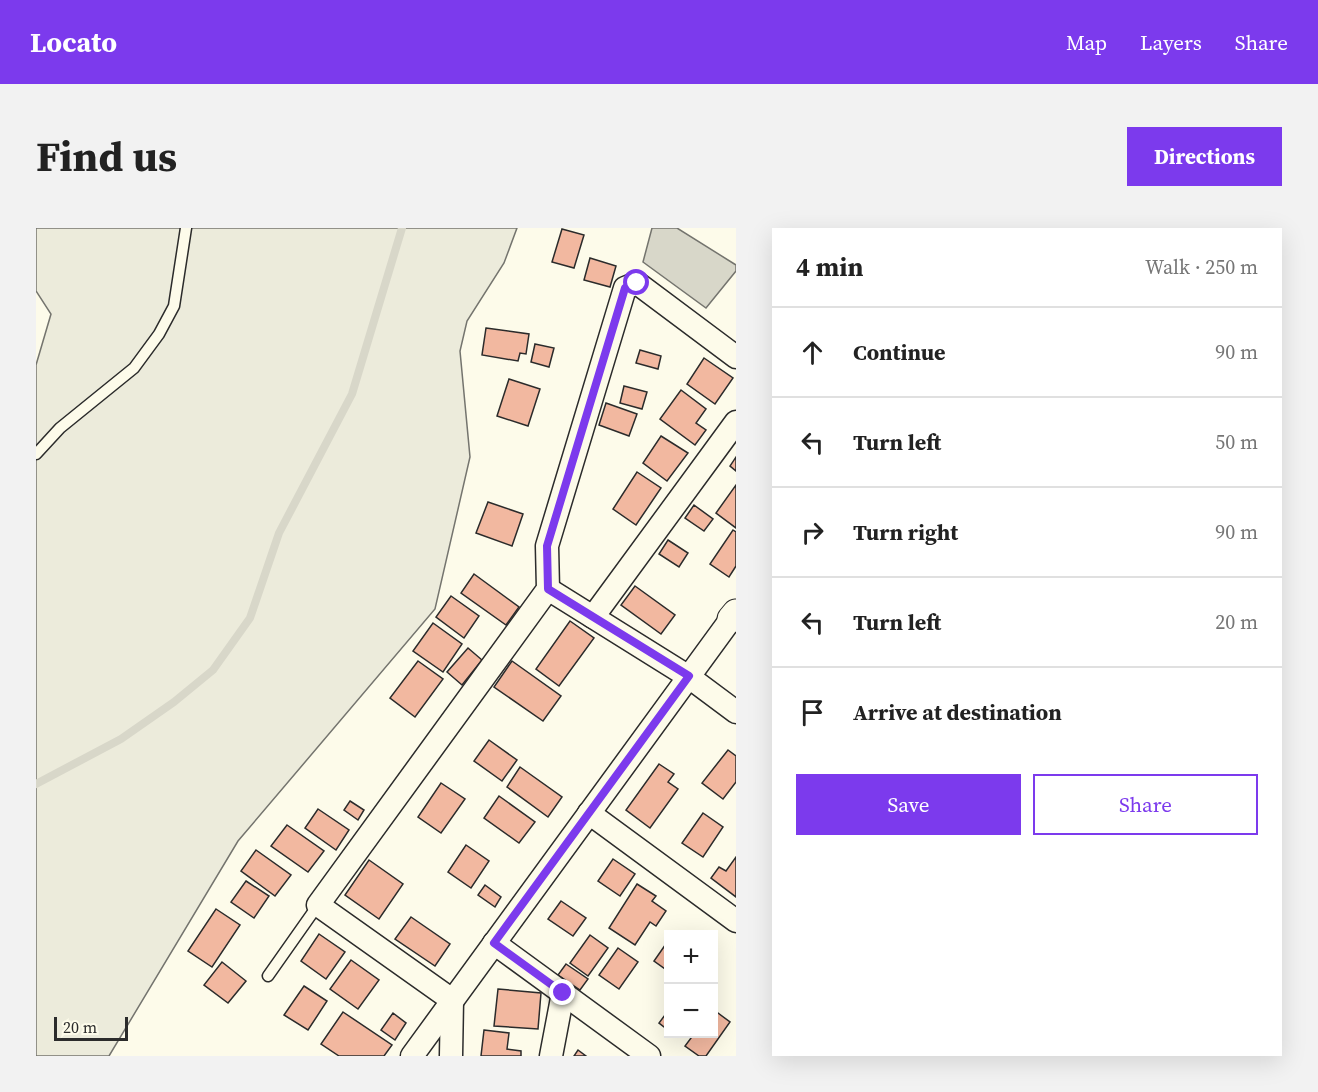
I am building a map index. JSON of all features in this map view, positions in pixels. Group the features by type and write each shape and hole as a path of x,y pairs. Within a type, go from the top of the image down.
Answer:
{"street":[{"path":"452,1000 318,905 548,589 547,546 625,288 637,283 736,357"},
{"path":"593,617 736,422"},
{"path":"548,589 733,702"},
{"path":"412,1056 734,616"},
{"path":"589,813 736,921"},
{"path":"494,943 649,1056"},
{"path":"551,1056 563,993"},
{"path":"451,1056 452,1000"}],"lane":[{"path":"36,454 60,428 134,368 159,334 174,306 186,228"},
{"path":"268,976 318,905"}],"shaded area":[{"path":"36,228 517,228 504,263 467,321 460,351 470,457 435,609 238,841 109,1056 36,1056 36,365 51,314 36,291"},
{"path":"652,228 677,228 736,265 736,271 706,308 643,262"}],"building":[{"path":"562,229 584,235 574,268 552,262"},
{"path":"590,258 616,266 610,287 584,280"},
{"path":"486,328 529,334 526,354 520,353 518,361 482,355"},
{"path":"535,344 554,348 549,367 531,362"},
{"path":"640,350 661,356 658,369 636,363"},
{"path":"704,358 733,378 715,404 687,384"},
{"path":"509,379 540,389 528,426 497,416"},
{"path":"624,386 647,392 642,409 620,403"},
{"path":"681,390 706,409 696,423 706,430 695,445 660,419"},
{"path":"606,403 637,414 629,436 599,425"},
{"path":"661,436 688,453 667,481 643,463"},
{"path":"736,457 736,471 730,466"},
{"path":"637,472 661,488 636,525 613,509"},
{"path":"736,485 736,528 716,513"},
{"path":"488,502 523,514 512,546 476,533"},
{"path":"694,505 713,519 704,531 685,518"},
{"path":"733,530 736,532 736,566 729,577 710,564"},
{"path":"668,540 688,553 679,567 659,554"},
{"path":"474,574 519,607 506,625 461,593"},
{"path":"635,586 675,615 661,634 621,605"},
{"path":"451,596 479,616 464,638 436,617"},
{"path":"570,621 594,638 559,686 536,669"},
{"path":"433,623 462,644 443,672 413,651"},
{"path":"468,648 482,660 462,685 447,672"},
{"path":"418,661 443,679 415,717 390,698"},
{"path":"512,661 561,696 543,721 494,687"},
{"path":"489,740 517,760 502,781 474,761"},
{"path":"728,750 736,756 736,782 723,799 702,783"},
{"path":"659,764 674,774 668,782 678,789 650,828 626,810"},
{"path":"520,767 562,797 548,817 507,787"},
{"path":"441,783 465,799 441,833 418,817"},
{"path":"499,796 535,822 519,843 484,818"},
{"path":"350,801 364,810 358,820 344,810"},
{"path":"318,809 349,830 336,850 305,828"},
{"path":"703,813 723,827 703,857 682,843"},
{"path":"287,825 324,851 308,872 271,846"},
{"path":"466,845 489,861 471,888 448,872"},
{"path":"256,850 291,875 275,896 241,871"},
{"path":"736,857 736,897 711,878 719,867 726,871"},
{"path":"613,859 635,874 620,896 598,881"},
{"path":"369,860 403,884 379,919 345,895"},
{"path":"246,881 269,896 254,918 231,902"},
{"path":"637,884 656,896 652,901 666,911 656,926 650,922 635,945 609,928"},
{"path":"485,885 501,897 495,907 478,895"},
{"path":"561,901 586,918 573,936 548,919"},
{"path":"216,909 240,925 212,967 188,951"},
{"path":"411,917 450,944 435,966 395,939"},
{"path":"319,934 345,952 326,979 301,961"},
{"path":"590,935 608,948 588,976 570,963"},
{"path":"664,947 664,968 654,961"},
{"path":"618,948 638,962 619,989 599,975"},
{"path":"351,960 379,980 358,1009 330,989"},
{"path":"222,962 246,981 228,1003 204,985"},
{"path":"566,964 588,979 580,990 558,975"},
{"path":"304,986 327,1001 308,1030 284,1015"},
{"path":"498,989 541,993 538,1029 494,1026"},
{"path":"343,1012 392,1045 384,1056 339,1056 321,1044"},
{"path":"393,1013 406,1023 395,1040 381,1030"},
{"path":"718,1013 730,1022 706,1056 699,1056 685,1046 691,1038 718,1038"},
{"path":"664,1016 664,1027 659,1023"},
{"path":"484,1030 509,1033 507,1049 521,1051 521,1056 481,1056"},
{"path":"578,1050 586,1056 574,1056"}],"waterway":[{"path":"36,784 121,739 174,702 213,670 250,618 279,533 352,394 402,228"}],"route":[{"path":"563,993 494,943 689,676 548,589 547,546 625,288 637,283"}]}
